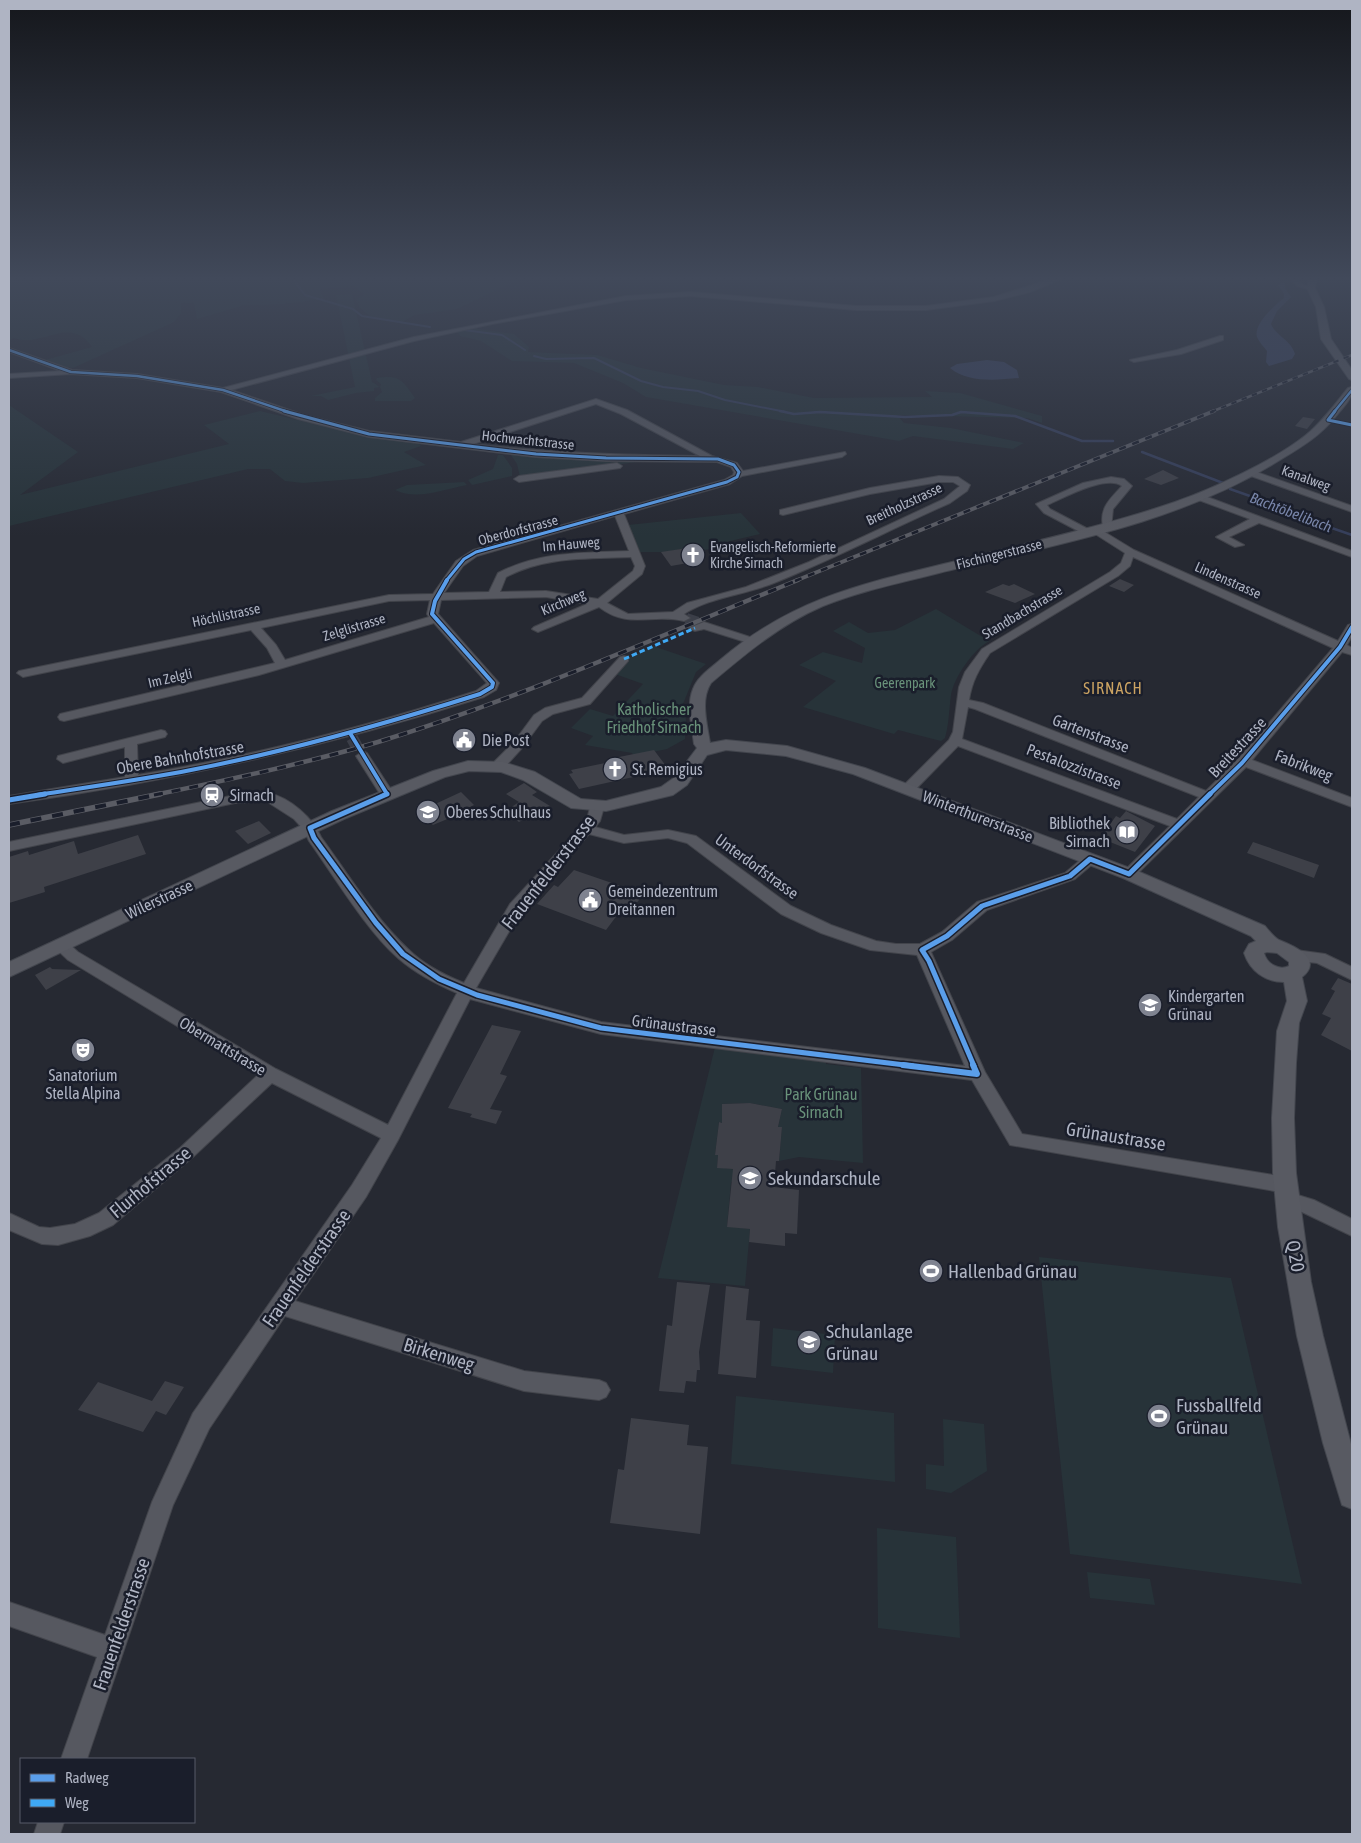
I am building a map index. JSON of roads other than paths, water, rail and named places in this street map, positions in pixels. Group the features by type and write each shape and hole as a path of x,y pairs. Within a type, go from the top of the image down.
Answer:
{"main road":[{"path":"1344,364 1352,375"},
{"name":"Fischingerstrasse","path":"707,749 702,744 697,711 700,688 706,680 752,641 795,615 830,598 1161,512 1251,473 1309,438 1328,420 1352,390"},
{"name":"Winterthurerstrasse","path":"707,749 739,745 787,751 838,764 1129,874 1239,923 1266,946"},
{"path":"387,794 458,768 478,765 498,766 528,776 570,801 597,807 633,801 667,791 681,781 701,752 707,749"},
{"name":"Wilerstrasse","path":"9,970 310,828 387,794"},
{"path":"1266,946 1285,948 1291,968 1257,963 1254,953 1266,946"},
{"name":"Q 20","path":"1291,968 1297,1001 1291,1010 1283,1089 1287,1193 1292,1238 1316,1358 1352,1496"}],"street":[{"path":"48,364 71,372"},
{"path":"222,390 319,364"},
{"path":"9,376 71,372"},
{"name":"Hochwachtstrasse","path":"71,372 137,376 187,382 222,390 333,426 369,434 566,456 708,459 730,462 737,467 739,474"},
{"path":"461,445 480,437 596,401 624,412 708,459"},
{"path":"435,619 432,609 437,596 494,594 557,595 600,603 638,572 640,566 618,512 728,482 739,474 842,454"},
{"name":"Hochwachtstrasse","path":"519,479 659,458"},
{"name":"Kanalweg","path":"1251,473 1352,509"},
{"name":"Breitholzstrasse","path":"600,603 610,612 623,617 681,617 691,605 750,589 813,564 890,526 947,501 964,490 966,484 956,479 939,479 897,488 870,491 783,512"},
{"name":"Lindenstrasse","path":"1097,530 1105,518 1106,509 1127,486 1121,480 1102,479 1041,504 1047,511 1097,530 1130,552 1346,649"},
{"path":"1199,496 1352,554"},
{"name":"Oberdorfstrasse","path":"437,596 461,563 472,554 618,512"},
{"path":"1239,545 1221,538 1258,519"},
{"name":"Standbachstrasse","path":"908,789 946,753 955,741 959,732 965,687 971,672 986,651 1114,574 1126,564 1130,552"},
{"name":"Im Hauweg","path":"494,594 502,575 537,562 561,557 636,554"},
{"name":"Höchlistrasse","path":"23,673 364,601 398,597 437,596"},
{"name":"Kirchweg","path":"538,629 600,603"},
{"name":"Zelglistrasse","path":"282,665 435,619"},
{"name":"Obere Bahnhofstrasse","path":"9,800 132,778 190,770 351,735 463,702 492,687 493,683 488,676 435,619"},
{"path":"253,625 272,647 282,665"},
{"path":"699,627 752,641"},
{"name":"Breitestrasse","path":"1129,874 1243,760 1346,649 1352,627"},
{"path":"498,766 518,745 538,718 549,711 574,706 586,701 624,658"},
{"name":"Im Zelgli","path":"64,717 212,684 282,665"},
{"name":"Gartenstrasse","path":"962,702 979,706 1208,796"},
{"path":"63,759 105,746 131,742 161,734"},
{"name":"Pestalozzistrasse","path":"955,741 1180,825"},
{"path":"131,742 132,778"},
{"path":"362,756 387,794"},
{"name":"Fabrikweg","path":"1243,760 1352,802"},
{"name":"Grünaustrasse","path":"9,846 236,799 260,796 273,799 298,816 310,828 314,838 376,923 403,954 439,979 467,991 600,1028 977,1074"},
{"name":"Frauenfelderstrasse","path":"74,1758 163,1502 201,1421 359,1191 392,1135 467,991 515,908 593,821 597,807"},
{"name":"Unterdorfstrasse","path":"586,829 624,839 639,839 668,834 691,839 786,910 826,929 875,946 922,950"},
{"path":"922,950 947,936 982,906 1070,876 1083,867 1090,859"},
{"name":"Obermattstrasse","path":"60,945 73,956 270,1074 392,1135"},
{"name":"Grünaustrasse","path":"922,950 930,961 977,1074 1016,1140 1287,1193 1307,1206 1352,1228"},
{"path":"1291,968 1348,972"},
{"name":"Flurhofstrasse","path":"9,1221 42,1236 67,1235 98,1224 126,1205 187,1152 270,1074"},
{"name":"Birkenweg","path":"281,1306 524,1381 599,1390"},
{"path":"9,1614 113,1650"}],"water":[{"path":"957,364 1007,364 1017,370 1019,378 992,380 974,378 957,373 950,368"}],"waterway":[{"name":"Bachtöbelibach","path":"606,364 641,381 663,387 698,391 725,400 786,412"},
{"name":"Bachtöbelibach","path":"780,411 794,414 820,412"},
{"name":"Bachtöbelibach","path":"815,412 820,412"},
{"name":"Bachtöbelibach","path":"820,412 826,412"},
{"name":"Bachtöbelibach","path":"820,412 905,417 952,415 961,412"},
{"name":"Bachtöbelibach","path":"961,412 966,412"},
{"name":"Bachtöbelibach","path":"961,412 1015,416 1082,441 1113,441"},
{"name":"Bachtöbelibach","path":"1142,452 1223,483"},
{"name":"Bachtöbelibach","path":"1230,489 1267,502 1274,508 1352,535"}],"tunnel":[{"path":"686,619 704,625"},
{"path":"352,738 362,756"}],"railway":[{"path":"1211,412 1330,364"},
{"path":"795,581 1214,411"},
{"path":"154,795 322,757 431,725 590,666 798,580"},
{"path":"9,825 160,794"}],"place":[{"name":"Evangelisch-Reformierte Kirche Sirnach","path":"693,555"},
{"name":"Die Post","path":"464,740"},
{"name":"St. Remigius","path":"615,769"},
{"name":"Sirnach","path":"212,795"},
{"name":"Oberes Schulhaus","path":"428,812"},
{"name":"Bibliothek Sirnach","path":"1127,832"},
{"name":"Gemeindezentrum Dreitannen","path":"590,900"},
{"name":"Kindergarten Grünau","path":"1150,1005"},
{"name":"Sanatorium Stella Alpina","path":"83,1050"},
{"name":"Sekundarschule","path":"750,1178"},
{"name":"Hallenbad Grünau","path":"931,1271"},
{"name":"Schulanlage Grünau","path":"809,1342"},
{"name":"Fussballfeld Grünau","path":"1159,1416"}],"district":[{"name":"SIRNACH","path":"1113,688"}],"park label":[{"name":"Geerenpark","path":"905,683"},
{"name":"Katholischer Friedhof Sirnach","path":"654,718"},
{"name":"Park Grünau Sirnach","path":"821,1103"}]}
